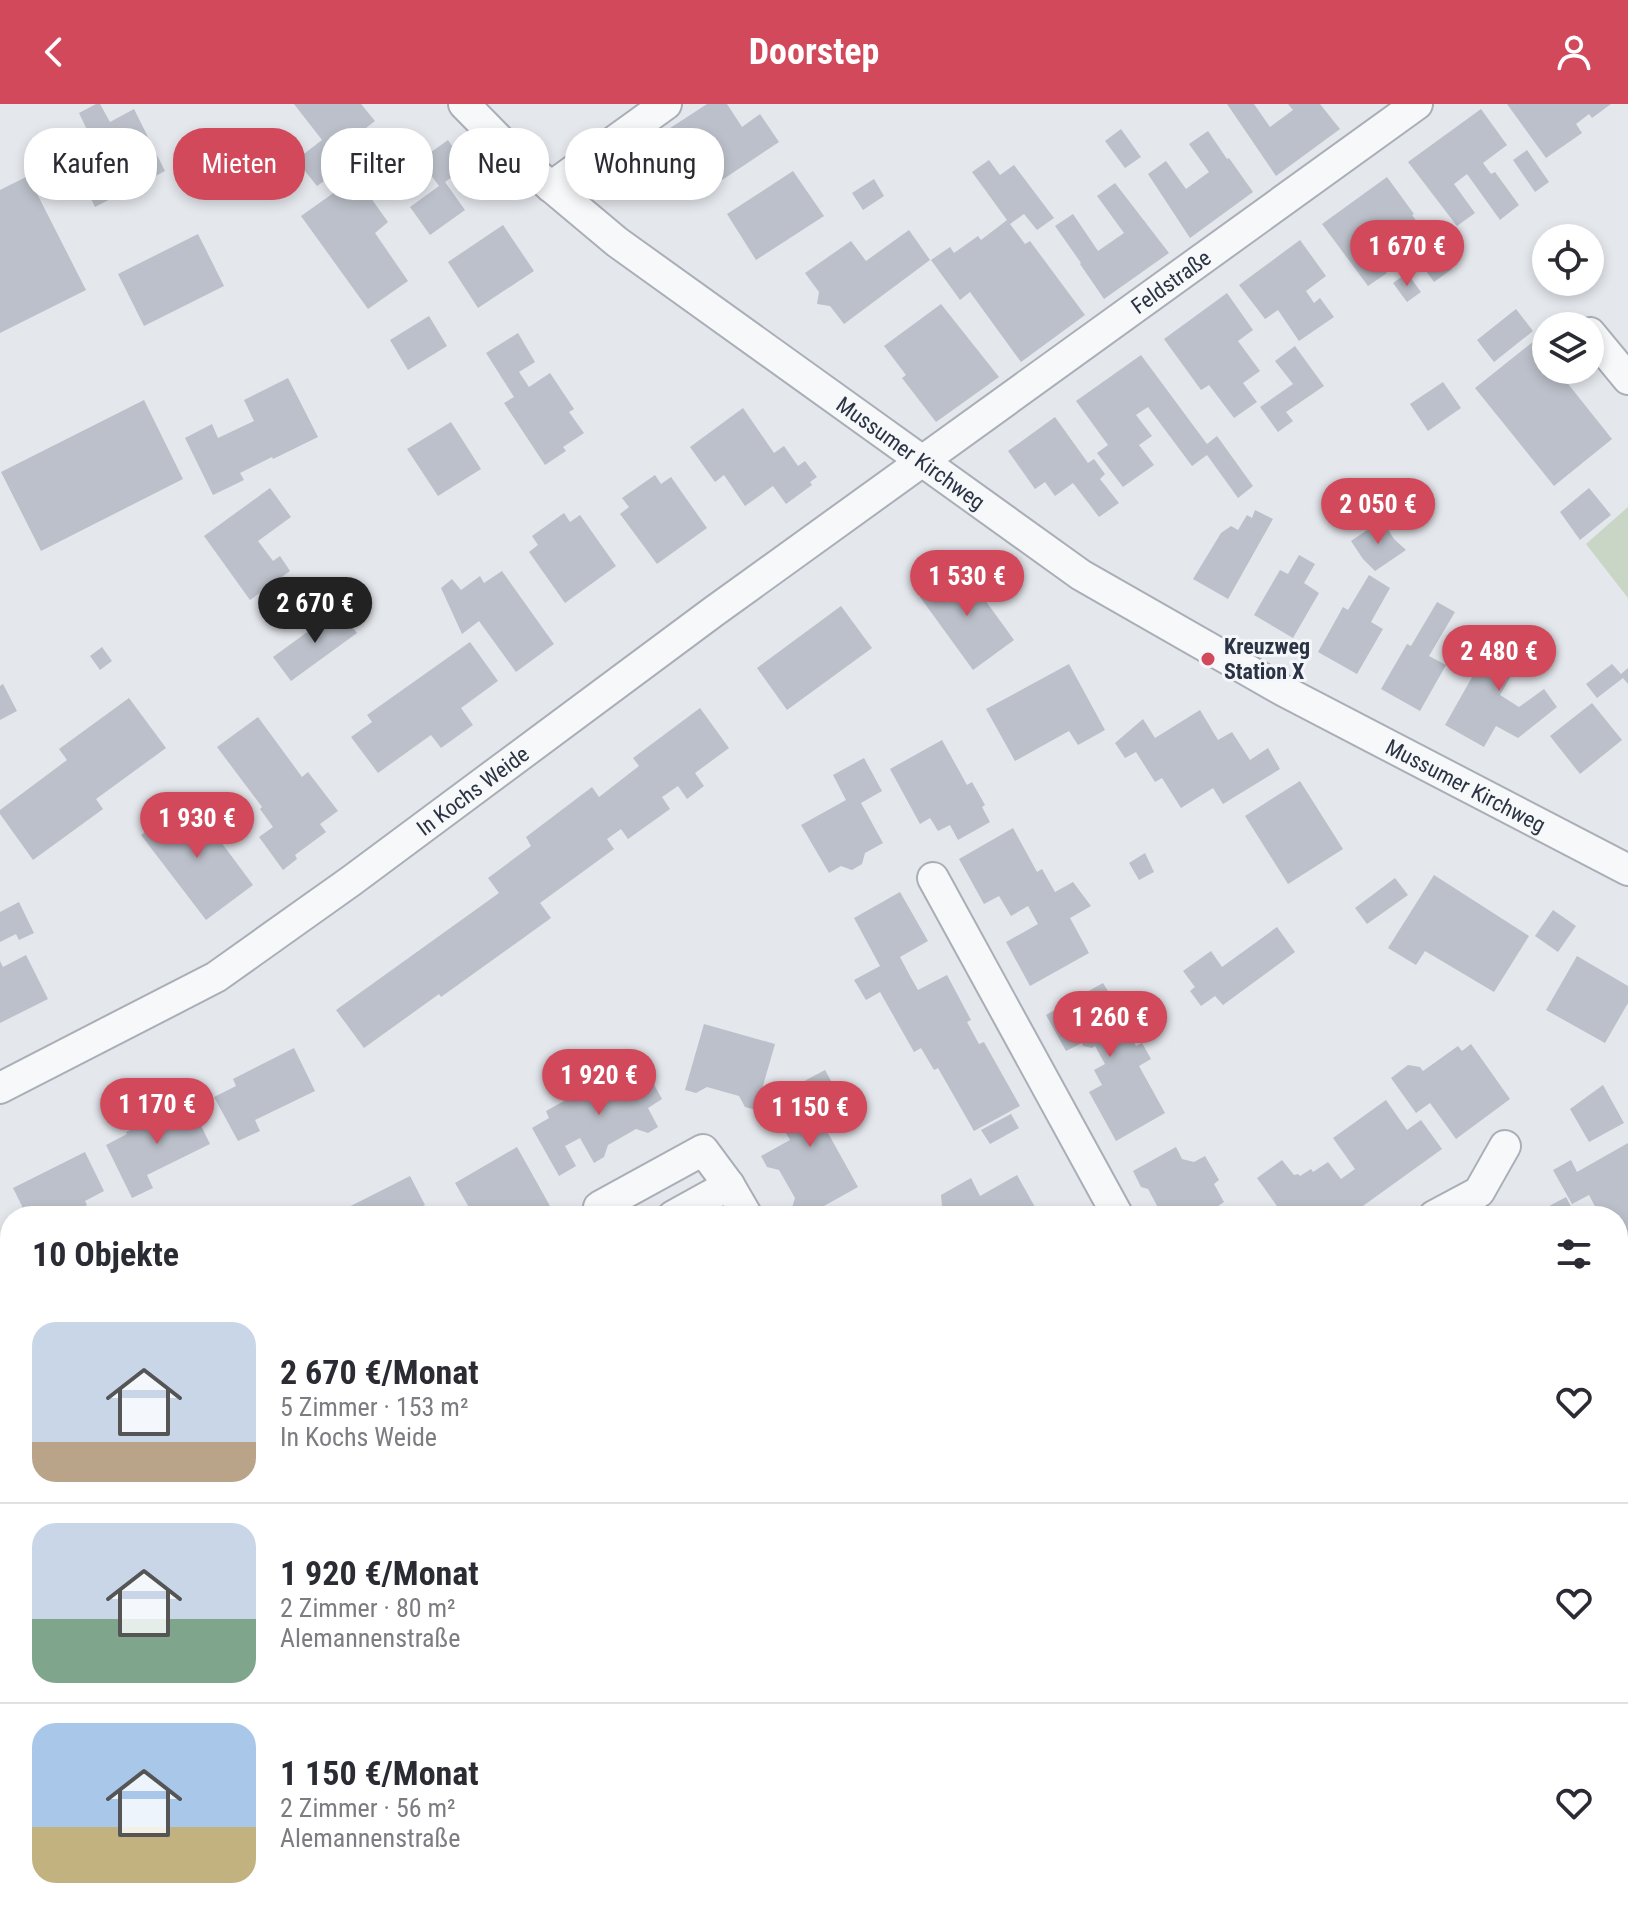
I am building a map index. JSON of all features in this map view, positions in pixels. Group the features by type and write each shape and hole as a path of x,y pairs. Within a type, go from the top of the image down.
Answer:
{"street":[{"name":"Mussumer Kirchweg","path":"464,104 518,159 617,242 1081,575 1284,691 1628,870"},
{"path":"551,187 666,104"},
{"name":"Feldstraße","path":"924,461 1417,104"},
{"path":"1604,350 1628,379"},
{"name":"In Kochs Weide","path":"0,1088 216,977 700,621 924,461"},
{"path":"933,878 1109,1206"},
{"path":"1453,1206 1479,1192 1505,1146"},
{"path":"601,1206 703,1150 741,1206"},
{"path":"691,1206 729,1185"}],"green space":[{"path":"1628,507 1628,598 1586,544"}],"building":[{"path":"100,104 110,122 134,109 144,128 86,128 79,113"},
{"path":"294,104 361,104 375,121 366,128 321,128 321,139"},
{"path":"707,104 727,104 742,127 760,114 779,142 724,179 724,128 670,128"},
{"path":"1227,104 1254,104 1270,127 1293,110 1288,104 1320,104 1340,129 1276,176"},
{"path":"1507,104 1611,104 1592,118 1589,114 1576,124 1582,133 1546,158"},
{"path":"1481,109 1507,145 1483,163 1491,174 1495,172 1519,205 1500,220 1467,174 1454,184 1475,213 1457,226 1408,162"},
{"path":"1121,129 1141,157 1125,168 1105,141"},
{"path":"1208,131 1253,192 1190,238 1148,174 1166,161 1186,189 1209,172 1189,144"},
{"path":"321,141 321,183 317,186 305,171 305,153"},
{"path":"449,142 449,179 445,182 449,188 449,200 458,200 465,210 430,235 410,207 420,200 433,200 433,190 439,186 433,178 433,151"},
{"path":"1527,150 1549,182 1535,192 1513,160"},
{"path":"157,155 165,171 157,175"},
{"path":"989,160 1000,175 1014,165 1054,218 1037,230 1024,214 1010,224 1025,244 1030,241 1085,315 1021,362 970,292 960,300 931,260 950,247 954,253 978,236 981,240 1007,220 972,172"},
{"path":"793,171 824,216 756,260 727,214"},
{"path":"1387,177 1452,269 1434,282 1395,228 1369,246 1387,273 1368,286 1322,224"},
{"path":"24,178 24,200 40,200 86,290 0,333 0,190"},
{"path":"874,179 884,196 863,210 852,193"},
{"path":"1115,183 1169,253 1104,299 1055,226 1073,214 1098,251 1124,233 1097,196"},
{"path":"92,200 109,200 95,207"},
{"path":"324,200 372,200 388,222 375,233 408,281 368,309 301,216"},
{"path":"503,225 534,271 478,308 448,262"},
{"path":"909,230 930,260 844,324 830,306 817,304 819,292 805,273 851,241 866,261"},
{"path":"198,234 224,286 144,326 118,274"},
{"path":"1300,240 1326,276 1306,291 1314,303 1320,298 1334,317 1299,341 1278,310 1265,319 1239,285"},
{"path":"1407,273 1421,292 1407,302 1393,283"},
{"path":"1227,293 1253,330 1238,341 1260,371 1243,383 1257,402 1234,418 1209,385 1201,390 1164,339"},
{"path":"941,304 999,377 936,422 902,378 906,375 884,346"},
{"path":"1516,309 1532,330 1494,362 1477,340"},
{"path":"429,316 447,346 408,370 390,340"},
{"path":"518,333 535,362 519,372 529,387 550,373 574,409 569,412 584,433 563,447 566,451 545,465 504,403 514,397 486,353"},
{"path":"1532,343 1532,384 1568,384 1612,439 1554,486 1475,388"},
{"path":"1295,346 1324,386 1286,412 1293,421 1278,432 1260,407 1293,384 1275,361"},
{"path":"1141,355 1207,444 1217,436 1253,486 1238,498 1207,455 1192,466 1148,407 1136,415 1152,436 1139,445 1154,465 1123,487 1097,453 1108,445 1076,401"},
{"path":"288,378 318,437 240,473 244,480 213,495 185,438 212,424 218,438 254,421 244,400"},
{"path":"1443,382 1461,408 1428,431 1410,404"},
{"path":"144,400 183,479 41,551 1,472"},
{"path":"743,408 774,453 784,446 798,466 805,461 817,477 810,482 812,485 786,504 773,486 745,506 724,475 715,482 690,447"},
{"path":"1055,417 1088,463 1094,459 1105,474 1100,479 1119,503 1099,517 1073,483 1055,496 1045,482 1035,489 1008,451"},
{"path":"451,422 481,469 438,496 407,449"},
{"path":"655,475 661,484 671,477 707,528 657,564 620,514 629,507 622,498"},
{"path":"270,488 291,517 258,541 273,561 280,556 290,571 250,600 204,536"},
{"path":"1589,488 1611,515 1580,540 1560,512"},
{"path":"1255,510 1273,519 1228,599 1193,579 1221,533 1231,526 1238,530 1247,515 1252,518"},
{"path":"564,513 570,522 580,515 616,566 565,603 529,552 538,545 532,536"},
{"path":"1382,520 1394,539 1406,550 1375,571 1351,541"},
{"path":"1299,555 1315,564 1304,583 1319,593 1293,638 1254,615 1280,570 1288,574"},
{"path":"961,567 1014,640 973,670 920,597"},
{"path":"502,571 554,644 516,672 479,621 462,634 441,588 452,579 461,590 480,576 484,583"},
{"path":"1369,575 1390,588 1371,622 1383,629 1357,674 1318,652 1343,607 1348,610"},
{"path":"1437,602 1455,612 1429,656 1446,665 1420,711 1381,689 1407,644 1411,646"},
{"path":"841,606 872,648 787,710 757,668"},
{"path":"339,609 357,633 291,681 273,657"},
{"path":"1510,627 1537,643 1522,670 1516,667 1500,695 1519,707 1544,689 1557,707 1518,738 1496,726 1484,747 1445,725 1497,633"},
{"path":"470,642 498,681 461,708 473,725 441,748 431,735 378,773 351,737 372,722 367,715"},
{"path":"102,647 112,661 100,670 90,656"},
{"path":"1069,664 1105,730 1078,745 1069,731 1015,761 986,709"},
{"path":"1612,664 1621,674 1628,668 1628,684 1623,678 1597,698 1586,684"},
{"path":"3,684 17,711 0,720 0,686"},
{"path":"129,698 166,748 96,799 103,809 33,860 0,810 67,760 59,749"},
{"path":"1592,703 1622,740 1580,774 1550,736"},
{"path":"700,708 729,748 695,773 704,786 687,799 678,786 662,797 670,809 628,839 621,829 607,839 614,849 540,903 551,918 364,1048 336,1010 499,893 488,878 531,846 526,837 592,787 599,797 639,766 633,758"},
{"path":"1200,710 1218,740 1232,732 1250,760 1268,748 1280,769 1223,804 1213,788 1181,808 1162,778 1155,782 1136,752 1125,758 1115,743 1143,719 1155,738"},
{"path":"258,717 302,777 308,772 338,811 320,824 326,832 295,855 297,859 283,870 259,837 273,827 260,809 262,807 217,747"},
{"path":"942,740 967,785 972,782 985,805 982,807 990,822 958,840 950,825 938,831 930,818 920,824 890,769"},
{"path":"864,758 882,791 861,803 883,843 865,853 862,864 852,870 841,866 829,873 801,825 846,800 833,775"},
{"path":"1300,781 1343,849 1288,884 1245,816"},
{"path":"189,799 253,885 206,920 141,835"},
{"path":"1013,828 1037,872 1042,869 1055,892 1073,882 1091,906 1070,918 1089,953 1030,986 1006,942 1038,924 1028,906 1011,916 999,896 984,904 959,859"},
{"path":"1145,853 1154,872 1139,880 1129,863"},
{"path":"1434,875 1529,936 1494,992 1425,951 1416,965 1388,948"},
{"path":"1395,878 1408,895 1367,924 1355,908"},
{"path":"900,892 928,941 900,957 910,976 918,990 947,975 971,1020 967,1022 979,1044 984,1042 1020,1106 974,1131 938,1068 934,1070 921,1048 914,1052 880,992 866,1000 854,980 880,966 854,918"},
{"path":"19,902 34,933 19,940 16,934 0,942 0,912"},
{"path":"1553,910 1576,926 1558,952 1535,936"},
{"path":"1277,927 1295,952 1223,1005 1215,996 1201,1006 1190,991 1195,987 1183,971 1211,951 1222,967"},
{"path":"26,955 48,999 0,1023 0,961 3,967"},
{"path":"1577,956 1628,986 1628,1003 1605,1043 1546,1010"},
{"path":"1103,983 1111,996 1118,997 1123,1006 1122,1020 1136,1046 1142,1043 1151,1059 1139,1066 1165,1113 1116,1141 1089,1092 1102,1085 1094,1070 1105,1064 1095,1046 1083,1046 1082,1043 1066,1051 1046,1015"},
{"path":"704,1024 775,1044 756,1110 745,1107 739,1096 707,1087 696,1093 685,1090"},
{"path":"1471,1044 1510,1099 1456,1139 1430,1103 1416,1113 1391,1078 1408,1065 1420,1067 1423,1071 1458,1046 1462,1051"},
{"path":"294,1048 315,1091 255,1120 260,1131 238,1141 214,1097 236,1086 233,1079"},
{"path":"625,1067 631,1078 646,1070 662,1099 648,1108 658,1127 648,1133 636,1129 608,1145 604,1157 594,1163 580,1138 565,1146 576,1166 559,1176 532,1128 549,1118 546,1111"},
{"path":"825,1070 835,1088 823,1094 836,1117 823,1124 858,1187 824,1206 793,1206 795,1198 779,1170 767,1167 761,1156 790,1140 778,1119 790,1112 780,1094"},
{"path":"1603,1085 1624,1123 1589,1142 1570,1109"},
{"path":"1386,1100 1407,1130 1421,1120 1442,1149 1363,1206 1277,1206 1257,1178 1282,1160 1294,1175 1300,1176 1328,1162 1341,1179 1355,1169 1333,1138"},
{"path":"189,1101 210,1144 147,1175 153,1188 132,1198 106,1145"},
{"path":"1011,1114 1019,1128 990,1144 981,1130"},
{"path":"1628,1143 1628,1206 1595,1206 1589,1195 1572,1204 1553,1170 1571,1160 1577,1172"},
{"path":"517,1147 550,1206 468,1206 455,1183"},
{"path":"1176,1147 1182,1159 1194,1162 1205,1156 1219,1180 1214,1184 1224,1202 1218,1206 1157,1206 1148,1189 1141,1187 1133,1171"},
{"path":"85,1152 104,1191 85,1201 85,1206 22,1206 13,1188"},
{"path":"1017,1175 1034,1206 942,1206 941,1195 971,1178 980,1196"},
{"path":"410,1176 425,1205 423,1206 351,1206"},
{"path":"1566,1197 1571,1206 1550,1206"}],"place":[{"name":"Kreuzweg Station X","path":"1208,659"}]}
